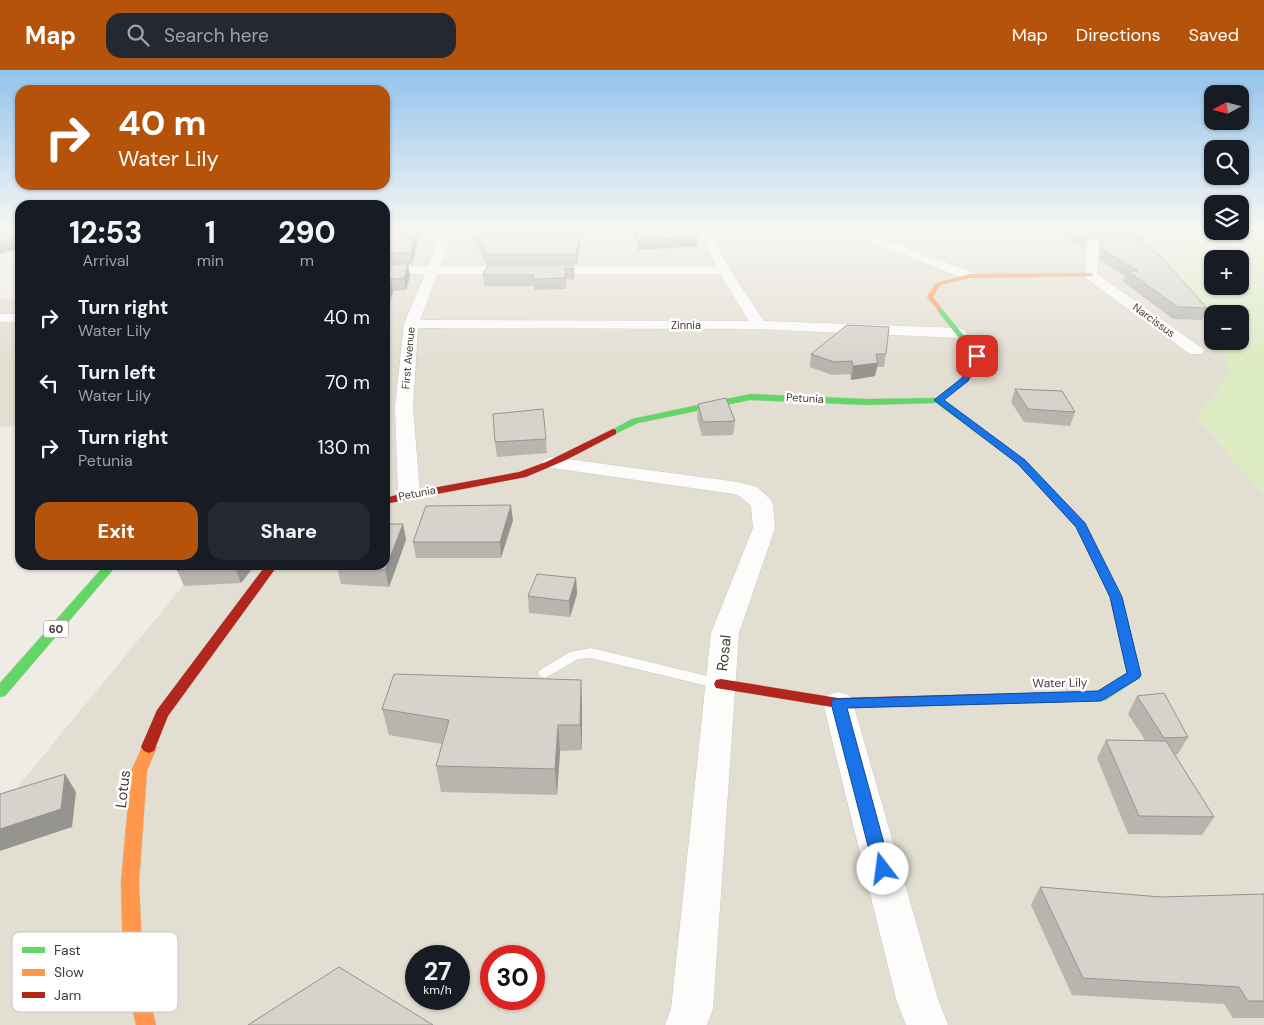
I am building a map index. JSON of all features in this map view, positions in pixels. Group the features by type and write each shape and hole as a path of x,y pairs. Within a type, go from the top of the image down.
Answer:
{"street":[{"name":"First Avenue","path":"408,494 404,407 411,324 431,274"},
{"path":"726,274 759,326"},
{"path":"963,274 970,276"},
{"path":"938,400 965,380 977,356 930,297 938,284 970,276 1091,274"},
{"name":"Narcissus","path":"1091,274 1196,350"},
{"path":"0,318 15,318"},
{"name":"Zinnia","path":"411,324 759,326 960,333"},
{"path":"0,325 15,325"},
{"name":"Petunia","path":"390,499 408,494 510,478 552,463 635,422 750,397 789,397 867,402 938,400"},
{"name":"Water Lily","path":"721,684 838,703 1101,696 1134,675 1116,597 1081,526 1021,462 938,400"},
{"name":"Rosal","path":"552,463 738,488 757,497 762,504 764,528 725,633 692,1009 686,1025"},
{"name":"60","path":"0,692 107,570"},
{"name":"Lotus","path":"132,932 130,882 139,771 162,714 268,570"},
{"path":"838,703 917,999 928,1025"},
{"name":"Lotus","path":"143,1012 146,1025"}],"lane":[{"path":"545,673 575,655 591,654 721,684"}],"shaded area":[{"path":"390,274 1176,274 1204,308 1204,350 1224,350 1230,372 1197,418 1264,495 1264,1025 0,1025 0,808 196,570 390,570"},
{"path":"0,299 15,299 15,426 0,427"}],"green space":[{"path":"1176,274 1204,274 1204,295 1249,295 1249,274 1264,274 1264,495 1197,418 1230,372 1224,350 1249,350 1249,305 1204,305 1204,308"}],"building":[{"path":"390,274 405,274 404,278 391,279 390,282"},
{"path":"566,274 566,278 533,279 534,275 483,275"},
{"path":"1131,274 1176,274 1204,305 1204,308 1178,307"},
{"path":"847,325 889,327 886,354 876,354 878,363 853,366 852,361 834,362 811,354"},
{"path":"1015,389 1062,391 1075,412 1028,409"},
{"path":"726,398 735,421 703,422 698,404"},
{"path":"543,409 546,439 495,442 493,414"},
{"path":"511,505 500,542 413,542 426,506"},
{"path":"390,524 403,524 390,557"},
{"path":"537,574 576,578 569,601 528,596"},
{"path":"394,674 581,680 580,725 558,725 555,769 436,766 449,720 382,709"},
{"path":"1164,693 1188,737 1164,738 1137,696"},
{"path":"1106,740 1166,741 1214,817 1139,816"},
{"path":"65,774 61,809 0,829 0,794"},
{"path":"1040,887 1161,897 1264,894 1264,1001 1248,1001 1239,987 1083,978"},
{"path":"339,967 405,1008 405,1010 409,1010 433,1025 248,1025"}],"traffic: fast":[{"path":"613,432 635,421 750,397 867,402 938,400 965,379 977,356 939,309"},
{"path":"938,400 1021,462 1081,526 1116,597 1134,675 1101,696 1067,697"},
{"path":"0,692 107,570"}],"traffic: slow":[{"path":"939,309 930,297 938,284 970,276 1091,275"},
{"path":"132,932 130,882 139,771 149,747"},
{"path":"143,1012 146,1025"}],"traffic: jam":[{"path":"390,500 523,474 563,458 613,432"},
{"path":"149,747 162,714 268,570"},
{"path":"721,684 838,703 1067,697"}],"route":[{"path":"883,869 838,703 1101,696 1134,675 1116,597 1081,526 1021,462 938,400 965,380 977,356"}]}
